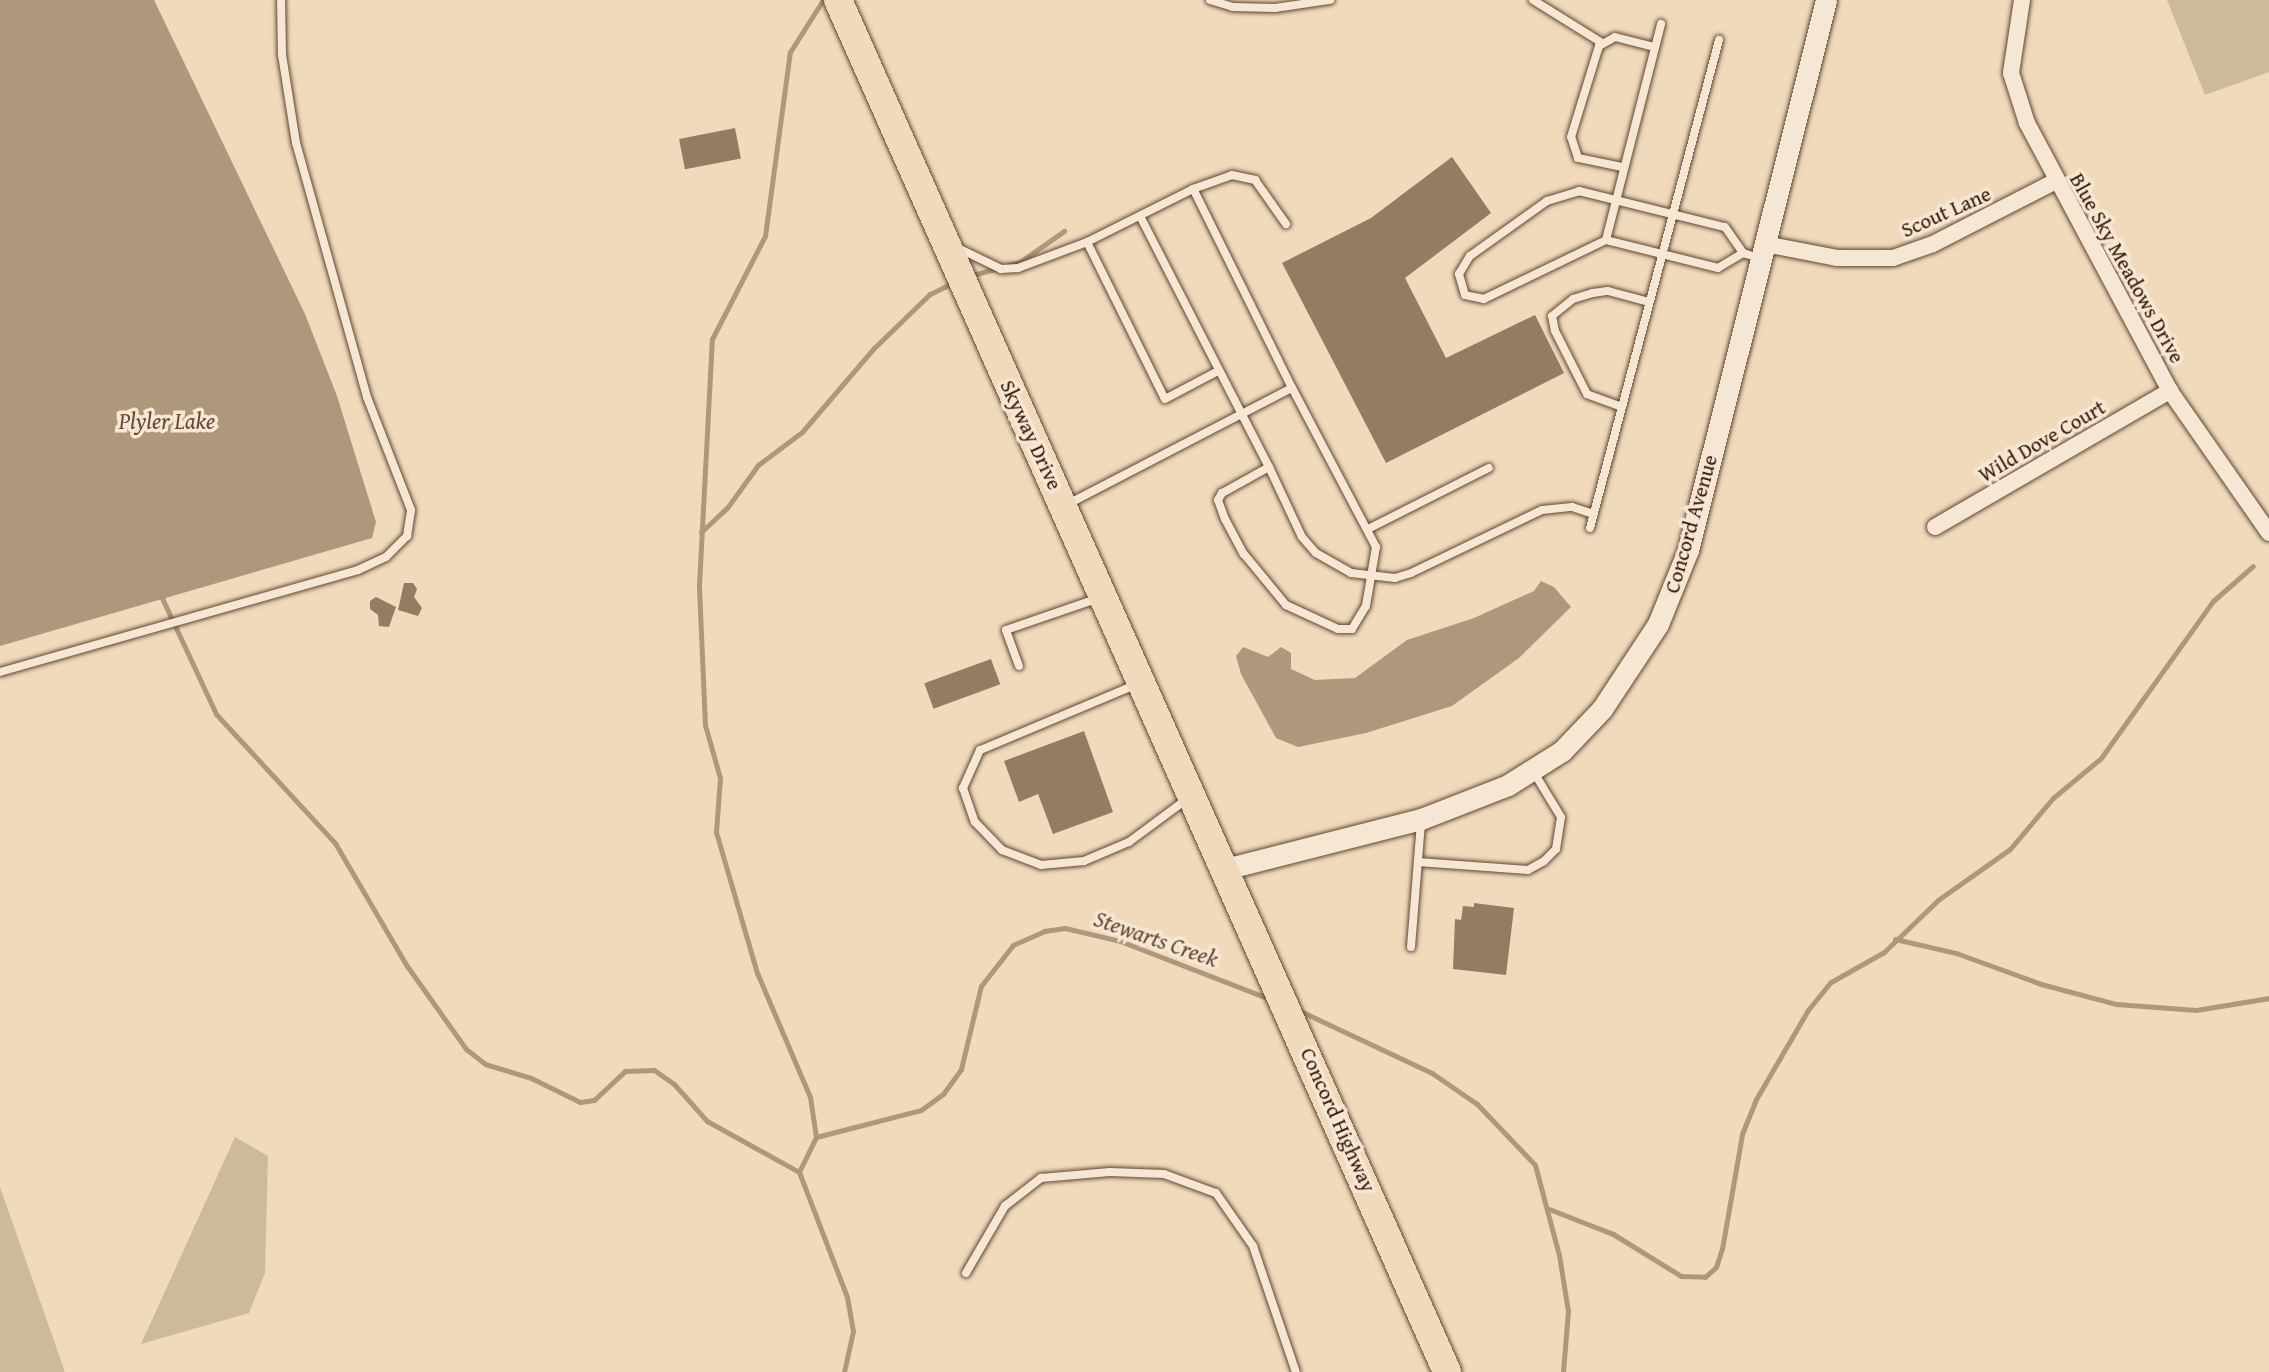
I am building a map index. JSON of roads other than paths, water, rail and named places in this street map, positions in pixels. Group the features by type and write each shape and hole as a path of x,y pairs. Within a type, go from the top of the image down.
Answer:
{"highway":[{"name":"Skyway Drive","path":"838,0 1225,869"},
{"name":"Concord Highway","path":"1225,869 1447,1372"}],"street":[{"name":"Concord Avenue","path":"1225,869 1421,819 1508,785 1562,751 1602,709 1658,624 1674,591 1757,252 1826,0"},
{"name":"Blue Sky Meadows Drive","path":"2022,0 2011,73 2027,123 2170,391 2269,533"},
{"name":"Scout Lane","path":"1757,252 1837,258 1893,258 1943,240 2056,181"},
{"name":"Wild Dove Court","path":"1935,527 2170,391"}],"lane":[{"path":"0,672 358,570 386,557 407,536 411,510 367,397 296,144 282,55 281,0"},
{"path":"1210,0 1233,7 1275,8 1329,0"},
{"path":"1533,0 1602,43"},
{"path":"1606,240 1622,167 1661,24"},
{"path":"1622,167 1578,158 1571,146 1593,55 1602,43 1615,37 1654,47"},
{"path":"1590,528 1719,40"},
{"path":"943,236 970,257 1001,269 1031,264 1087,242 1193,189 1232,175 1255,180 1286,224"},
{"path":"1193,189 1292,388 1370,527 1376,547 1374,576 1363,614 1352,629 1338,629 1286,604 1244,554 1218,500 1269,467"},
{"path":"1578,191 1725,227 1757,252 1718,268 1606,240 1484,299 1472,299 1460,286 1461,265 1470,256 1546,201 1578,191"},
{"path":"1140,216 1303,537 1316,553 1351,573 1395,578 1411,573 1542,510 1572,507 1594,514"},
{"path":"1087,242 1166,398 1218,371"},
{"path":"1622,407 1587,394 1555,331 1552,316 1573,299 1593,293 1608,291 1649,302"},
{"path":"1063,506 1292,388"},
{"path":"1370,527 1489,468"},
{"path":"1019,666 1006,630 1102,597"},
{"path":"1140,682 981,750 963,788 975,822 1002,850 1041,866 1084,861 1129,842 1191,794"},
{"path":"1418,862 1528,870 1544,861 1556,849 1561,817 1532,770"},
{"path":"1411,947 1421,819"},
{"path":"966,1273 1005,1206 1041,1178 1110,1172 1164,1174 1216,1193 1253,1247 1296,1372"}],"water":[{"name":"Plyler Lake","path":"0,0 154,0 305,314 337,396 376,522 372,538 0,646"},
{"path":"1541,581 1554,587 1571,607 1519,658 1452,706 1366,733 1298,747 1276,738 1241,674 1236,656 1243,647 1268,657 1281,647 1291,653 1291,669 1315,680 1355,678 1407,640 1474,618 1534,591"}],"waterway":[{"path":"816,1137 810,1097 757,973 716,832 720,778 705,725 699,585 712,339 765,236 790,52 823,0"},
{"path":"969,276 1020,262 1064,231"},
{"path":"701,532 727,508 758,465 802,432 874,348 930,294 953,283"},
{"path":"1549,1209 1613,1234 1681,1276 1705,1277 1716,1267 1722,1249 1742,1134 1755,1101 1808,1010 1831,982 1884,952 1938,900 2010,849 2053,798 2101,758 2213,601 2253,566"},
{"path":"166,593 162,598 216,714 335,843 407,966 466,1049 485,1064 531,1078 580,1102 594,1100 625,1071 654,1070 674,1084 707,1121 799,1172"},
{"name":"Stewarts Creek","path":"844,1372 853,1331 847,1297 799,1172 816,1137 921,1110 943,1094 961,1069 981,986 1013,945 1044,931 1065,928 1120,941 1272,1000"},
{"path":"1895,939 1956,953 2041,984 2116,1004 2196,1010 2269,998"},
{"name":"Stewarts Creek","path":"1298,1010 1432,1073 1477,1104 1535,1165 1559,1255 1568,1311 1563,1372"}]}
